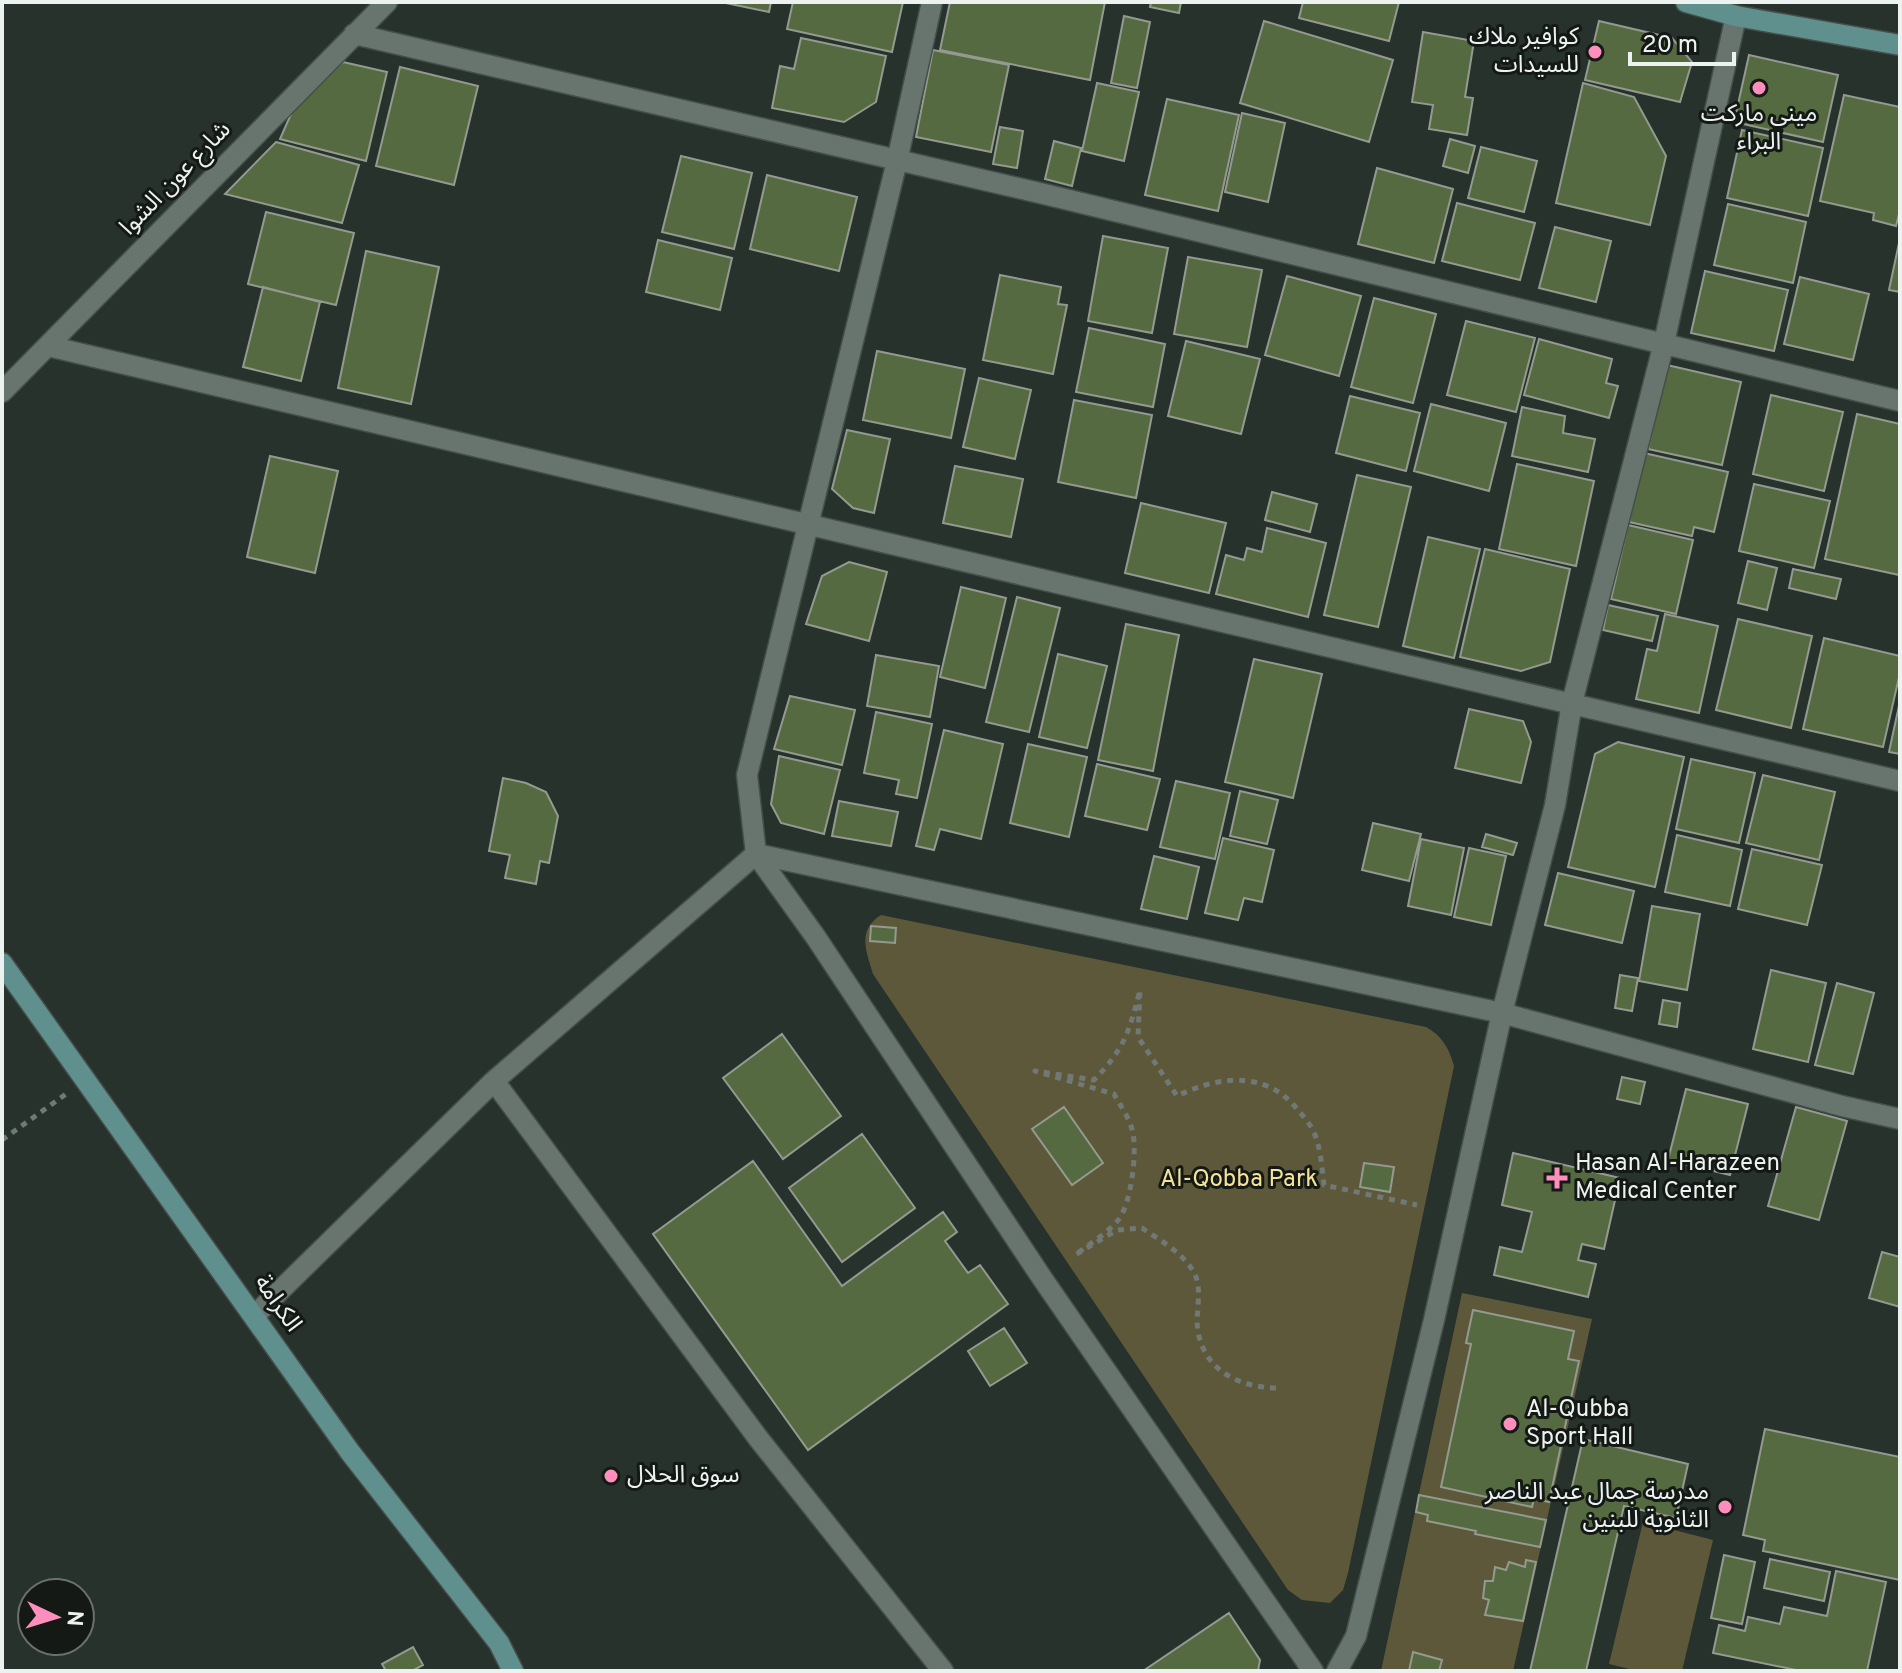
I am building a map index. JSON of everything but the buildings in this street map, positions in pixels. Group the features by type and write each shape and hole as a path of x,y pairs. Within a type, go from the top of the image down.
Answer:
{"main road":[{"path":"1686,2 1736,16 1900,45"},
{"name":"الكرامة","path":"2,963 350,1452 499,1643 513,1671"}],"street":[{"name":"شارع عون الشوا","path":"2,392 387,2"},
{"path":"932,2 897,161 747,775 756,854 824,949 1051,1291 1313,1671"},
{"path":"1337,1671 1356,1636 1434,1320 1502,1013 1555,805 1572,703 1664,343 1736,16"},
{"path":"354,34 1900,401"},
{"path":"48,346 1900,781"},
{"path":"756,854 1502,1013 1900,1119"},
{"path":"254,1316 494,1081 756,854"},
{"path":"494,1081 758,1438 943,1671"}],"path":[{"path":"1276,1388 1240,1383 1218,1371 1198,1333 1198,1281 1188,1263 1142,1228 1117,1230 1075,1255 1117,1223 1125,1209 1134,1135 1114,1094 1035,1071 1094,1080 1116,1058 1129,1033 1140,990 1138,1037 1177,1096 1197,1086 1218,1081 1242,1079 1264,1085 1287,1097 1315,1133 1324,1185 1417,1205"},
{"path":"2,1140 86,1080"}],"green space":[{"name":"Al-Qobba Park","path":"881,915 1426,1027 1444,1043 1454,1066 1348,1573 1343,1590 1330,1603 1302,1600 1288,1590 873,974 866,949 866,934 873,921"},
{"path":"1462,1293 1592,1319 1513,1671 1381,1671"},
{"path":"1643,1522 1713,1540 1682,1671 1638,1671 1609,1664"}],"place":[{"name":"كوافير ملاك للسيدات","path":"1595,52"},
{"name":"ميني ماركت البراء","path":"1759,88"},
{"name":"Hasan Al-Harazeen Medical Center","path":"1557,1178"},
{"name":"Al-Qubba Sport Hall","path":"1510,1424"},
{"name":"سوق الحلال","path":"611,1476"},
{"name":"مدرسة جمال عبد الناصر الثانوية للبنين","path":"1725,1507"}]}
